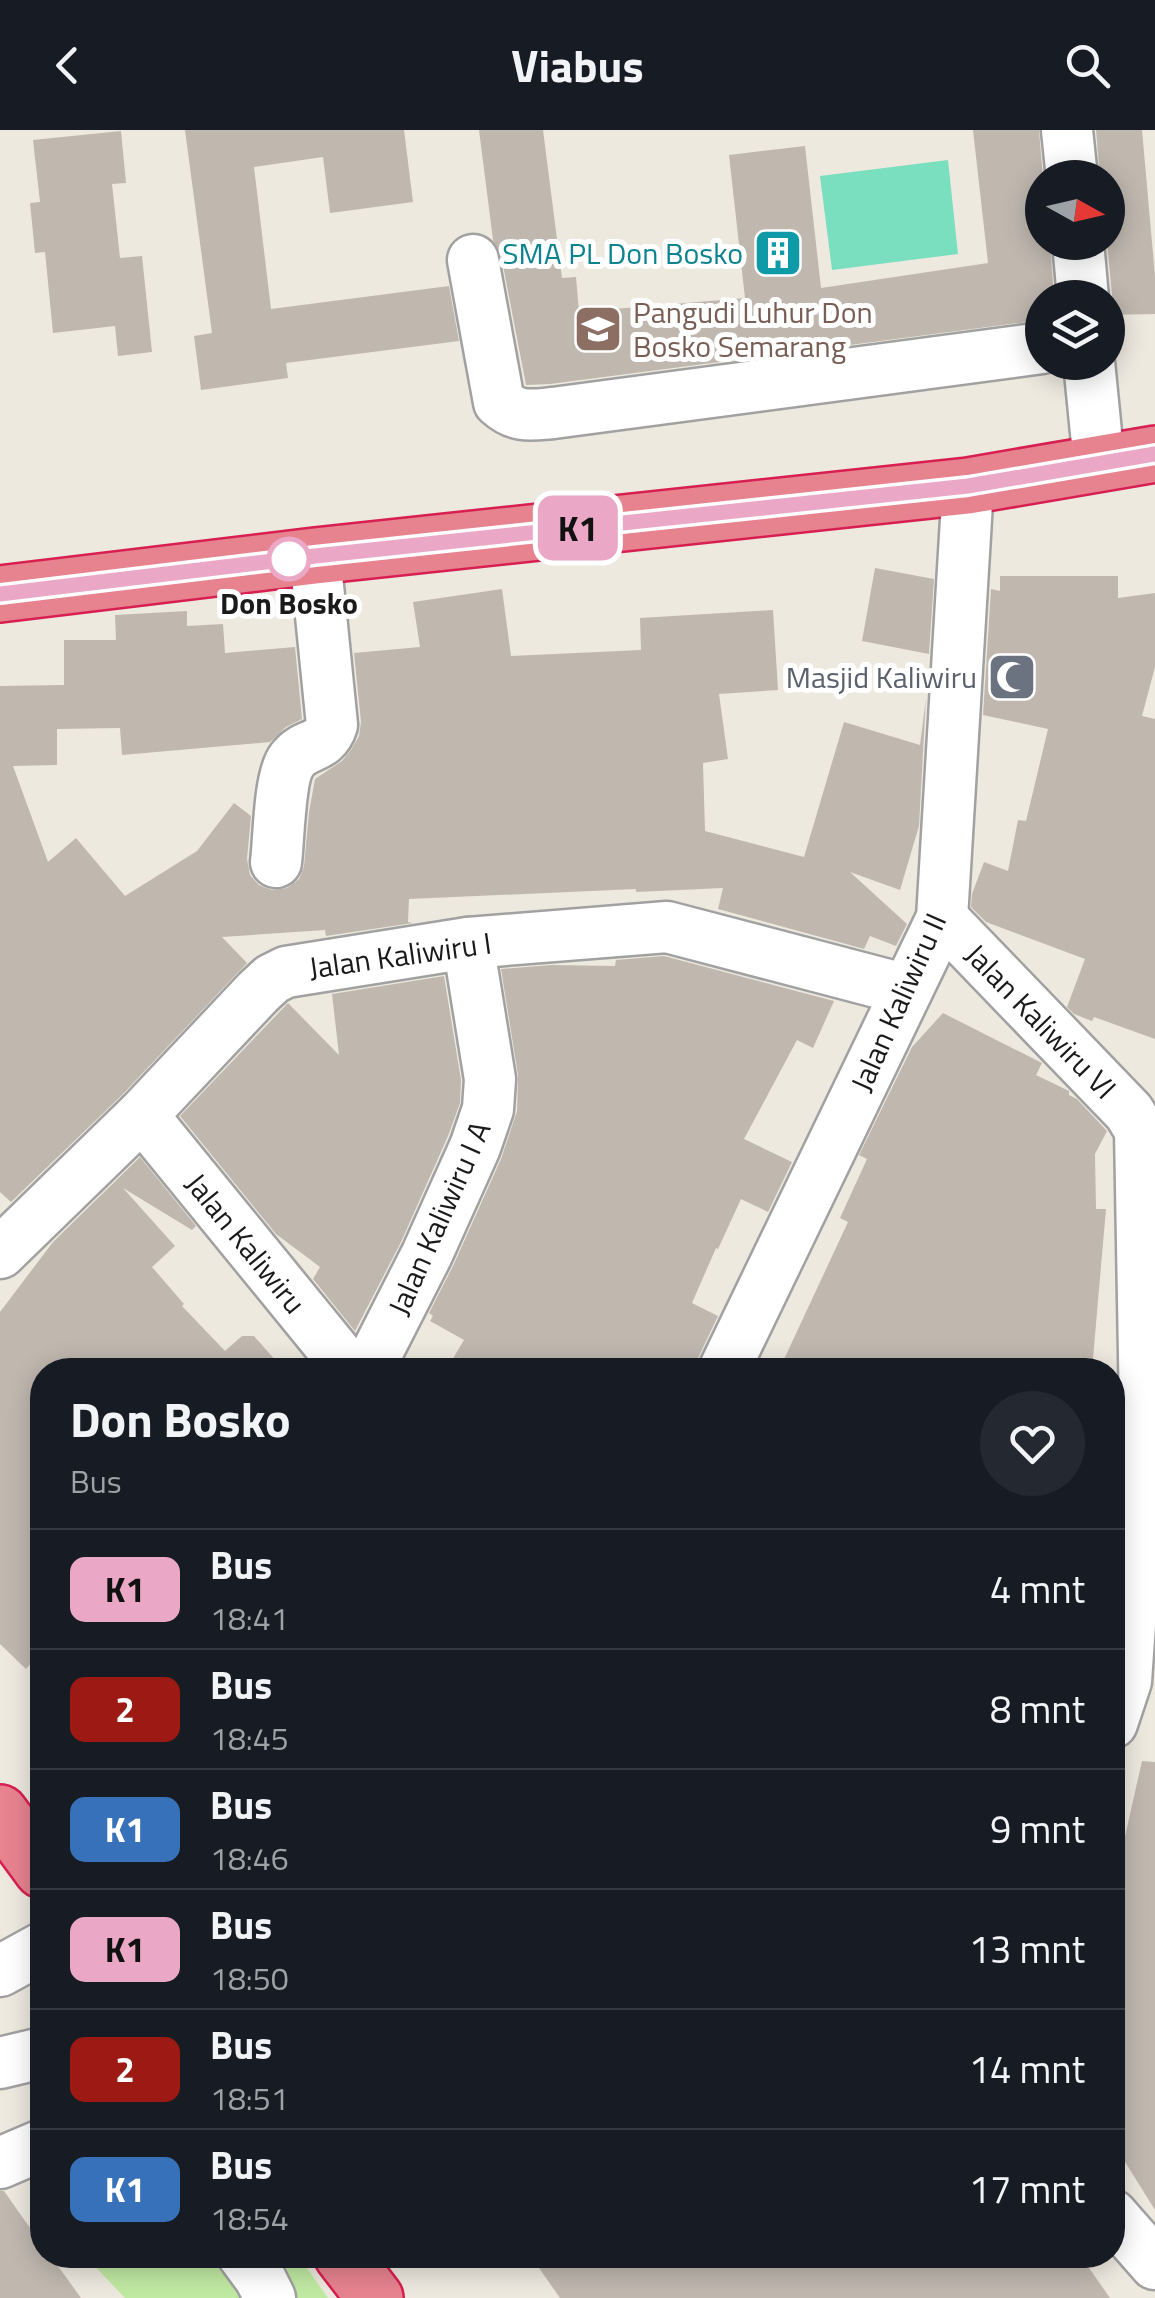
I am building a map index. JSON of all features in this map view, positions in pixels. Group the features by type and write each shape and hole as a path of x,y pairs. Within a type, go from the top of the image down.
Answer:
{"highway":[{"path":"0,594 968,486 1155,454"},
{"path":"0,1813 30,1854"},
{"path":"352,2268 375,2298"}],"street":[{"path":"1068,130 1070,160"},
{"path":"473,260 499,402 510,412 528,415 1025,350"},
{"path":"1092,380 1100,463"},
{"name":"Jalan Kaliwiru II","path":"730,1358 942,918 968,486"},
{"path":"276,862 285,770 294,756 328,737 332,725 315,556"},
{"name":"Jalan Kaliwiru VI","path":"942,918 1129,1112 1140,1130 1145,1412 1131,1696"},
{"name":"Jalan Kaliwiru I","path":"0,1253 142,1116 258,992 286,972 468,943 668,927 907,990"},
{"name":"Jalan Kaliwiru I A","path":"374,1358 427,1254 488,1109 490,1078 468,943"},
{"name":"Jalan Kaliwiru","path":"142,1116 340,1358"},
{"path":"0,1971 30,1955"},
{"path":"0,2063 30,2055"},
{"path":"0,2163 30,2151"},
{"path":"1125,2230 1155,2264"},
{"path":"253,2268 270,2298"}],"green space":[{"path":"948,160 958,254 832,270 820,176"},
{"path":"96,2268 307,2268 328,2298 125,2298"}],"building":[{"path":"185,130 404,130 413,202 330,213 323,157 254,167 271,309 449,286 459,341 286,363 288,378 201,390 194,336 212,333"},
{"path":"479,130 543,130 562,278 576,277 579,312 745,298 729,155 805,146 821,288 988,263 973,130 1039,130 1042,160 1025,160 1025,260 1051,260 1053,280 1025,280 1025,322 526,385 501,255 493,240"},
{"path":"1096,130 1142,130 1155,314 1125,315 1125,280 1111,280 1109,260 1125,260 1125,160 1098,160"},
{"path":"121,131 126,183 112,184 120,258 142,256 152,352 118,356 115,326 53,333 45,252 35,253 30,203 40,202 33,140"},
{"path":"875,568 934,579 929,654 862,641"},
{"path":"1000,576 1118,576 1118,598 1155,593 1155,667 1142,716 1155,719 1155,1039 1094,1017 1092,1021 1074,1014 1067,1007 1085,959 986,922 971,907 984,862 1008,871 1018,820 1026,821 1048,729 983,715 991,589 1000,591"},
{"path":"502,589 511,656 641,650 640,618 773,610 778,690 719,694 728,759 703,763 705,831 804,857 844,722 920,745 926,698 919,826 900,890 850,872 907,924 896,946 870,936 864,949 718,909 723,888 409,899 408,922 413,923 326,936 325,930 222,937 247,963 122,1095 11,1202 0,1192 0,686 64,685 64,640 116,640 115,615 187,611 187,626 223,624 225,653 295,647 302,719 270,742 122,755 120,728 57,729 57,765 13,766 48,862 76,838 125,896 197,851 234,803 251,816 247,859 250,875 259,885 272,890 287,888 299,879 304,866 315,779 342,761 359,736 354,653 420,647 413,602"},
{"path":"664,956 834,1001 813,1048 797,1040 744,1139 792,1162 768,1212 741,1199 716,1248 692,1303 718,1316 698,1358 453,1358 464,1340 430,1321 433,1316 429,1313 501,1159 517,1111 518,1075 501,969 615,966 616,960"},
{"path":"444,976 461,1080 460,1103 401,1242 355,1331 313,1279 320,1267 276,1234 180,1116 288,1003 339,1055 332,994"},
{"path":"943,1013 1042,1063 1036,1075 1069,1091 1107,1131 1095,1154 1096,1209 1106,1209 1093,1358 785,1358 848,1222 840,1218 867,1159 859,1155 912,1047"},
{"path":"140,1157 196,1226 192,1230 123,1188 175,1246 152,1267 225,1351 242,1336 254,1336 273,1358 30,1358 30,1664 26,1669 0,1644 0,1312 53,1242"},
{"path":"1142,1761 1155,1762 1155,2210 1125,2162 1125,1836"},
{"path":"0,2191 4,2191 30,2228 30,2268 59,2268 81,2298 0,2298"},
{"path":"539,2268 1089,2268 1110,2298 560,2298"}],"bus line":[{"name":"K1","path":"0,594 968,486 1155,454"}],"place":[{"name":"SMA PL Don Bosko","path":"778,253"},
{"name":"Pangudi Luhur Don Bosko Semarang","path":"598,329"},
{"name":"Don Bosko","path":"289,559"},
{"name":"Masjid Kaliwiru","path":"1012,677"}]}
